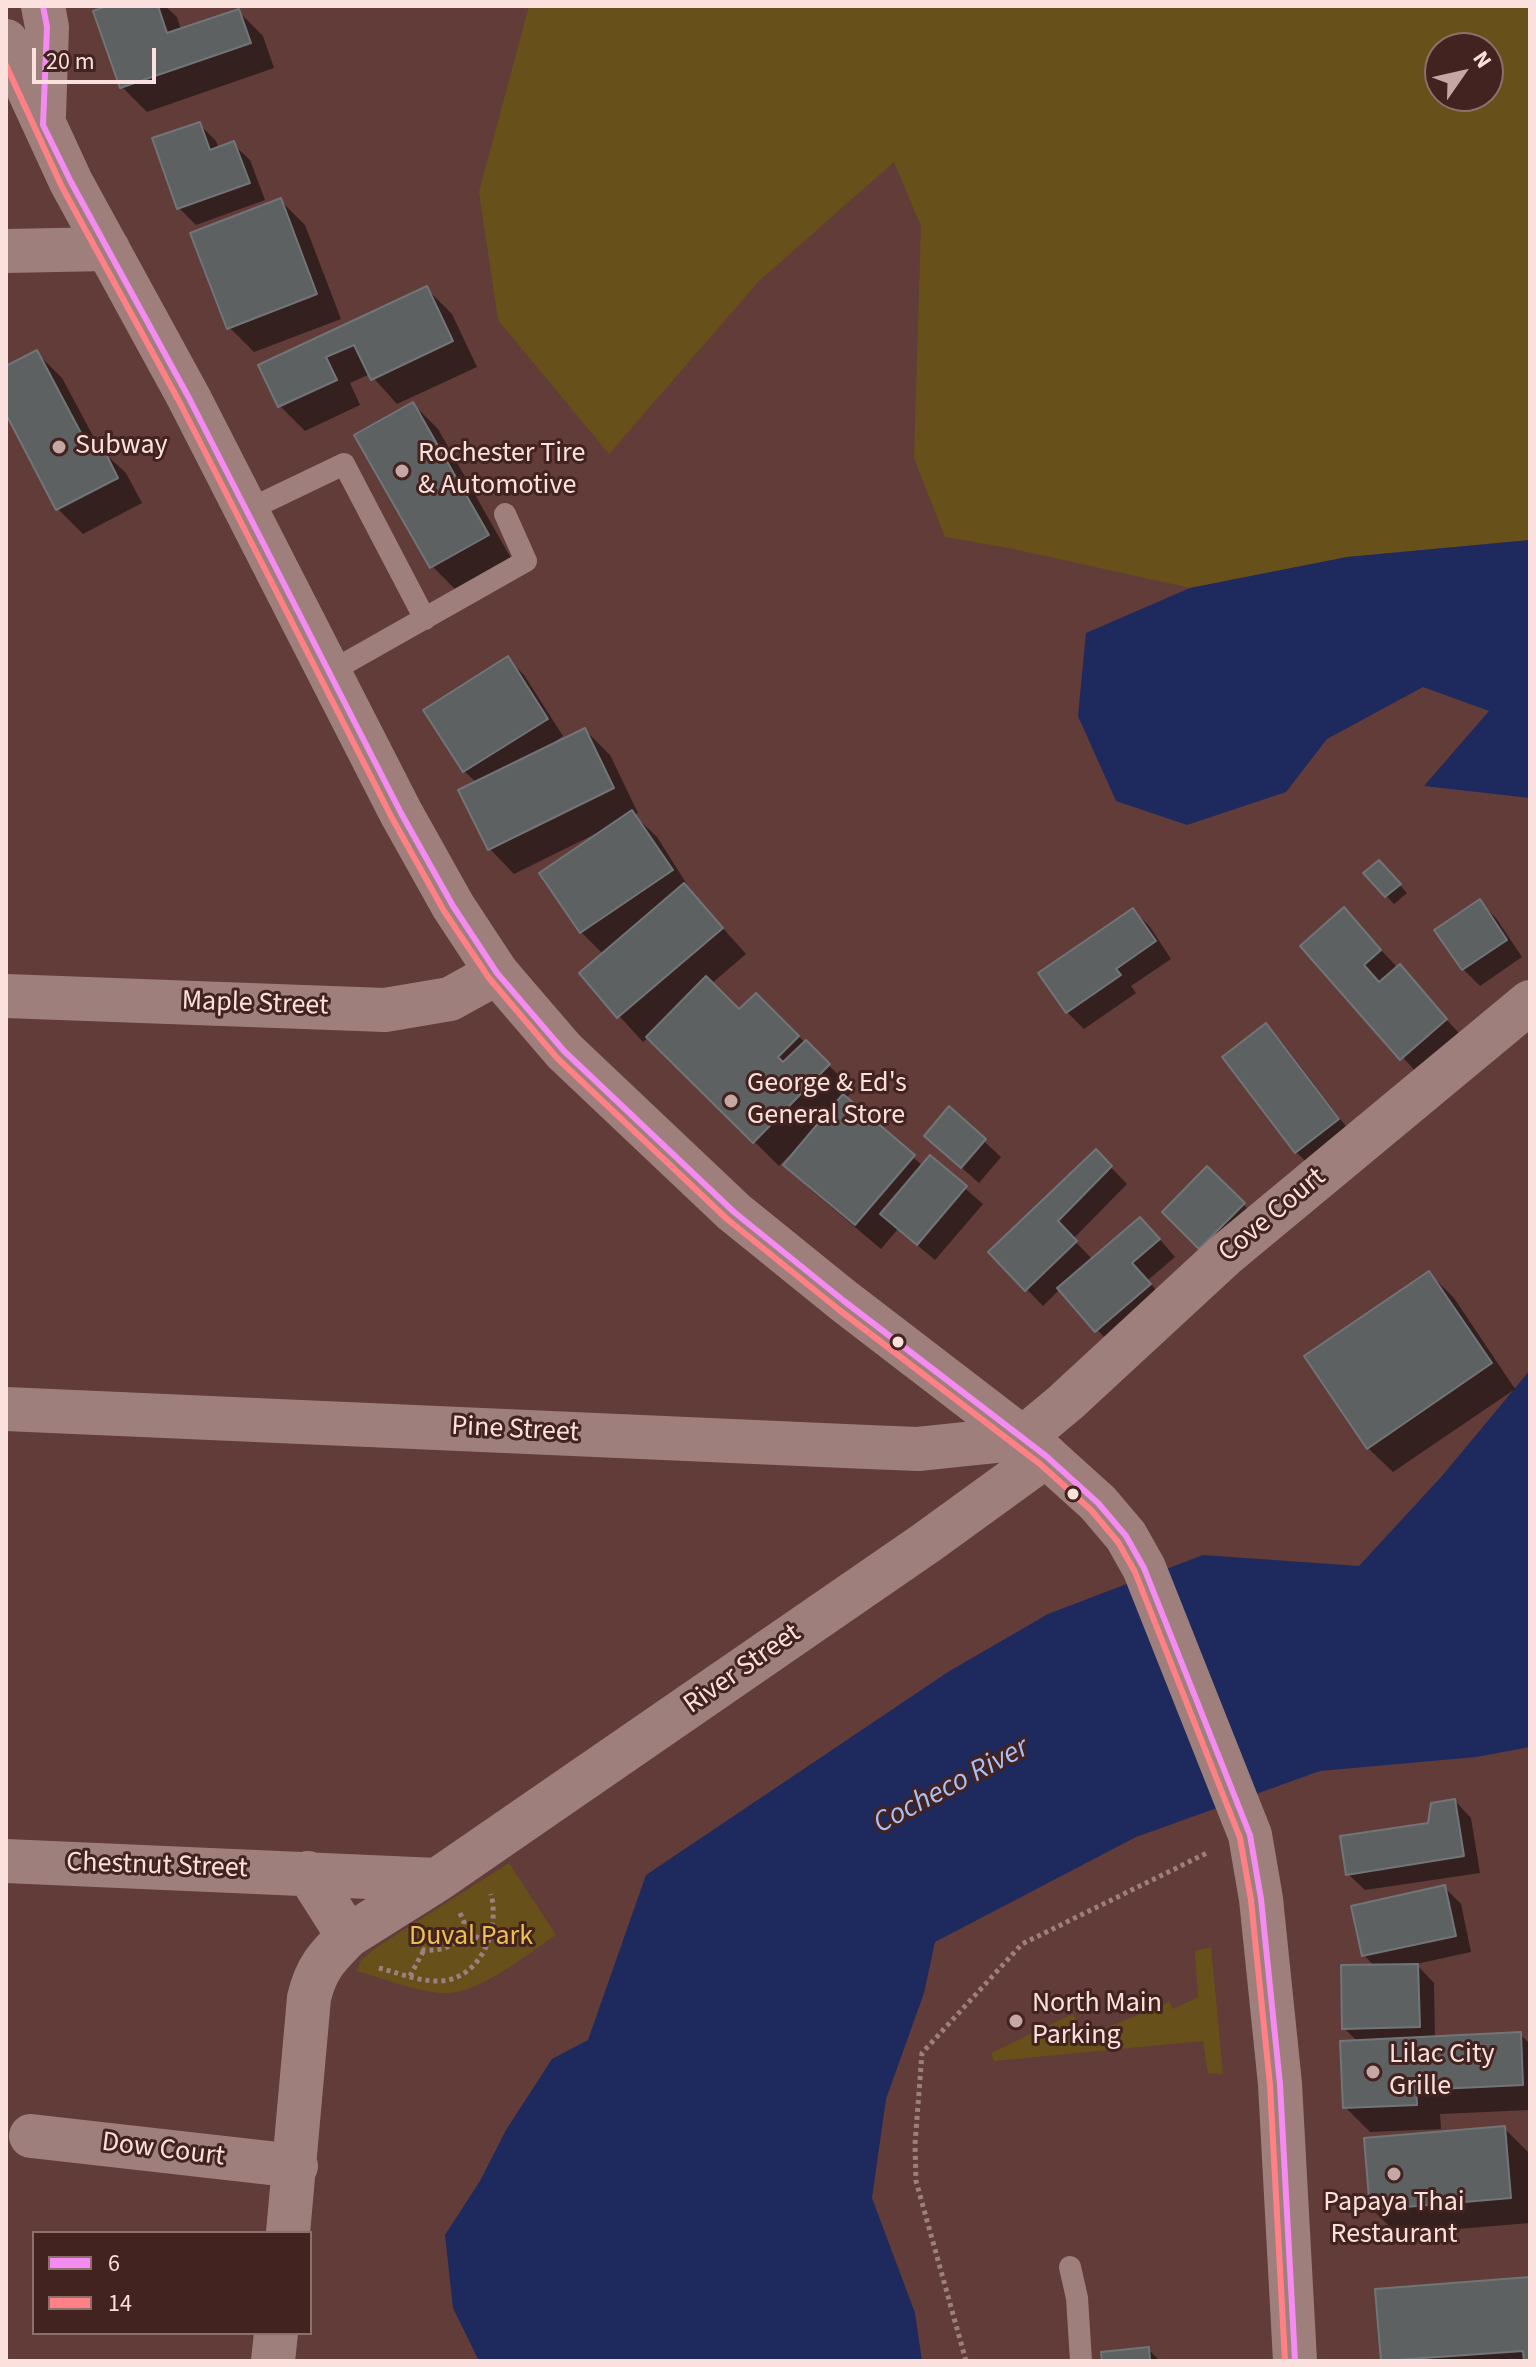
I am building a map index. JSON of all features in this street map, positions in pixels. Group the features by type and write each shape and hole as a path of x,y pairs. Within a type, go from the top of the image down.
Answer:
{"street":[{"path":"43,6 47,27 43,125"},
{"path":"6,41 71,182 189,398 328,673 453,906 497,973 564,1051 734,1212 844,1301 1035,1447 1098,1503 1126,1536 1144,1568 1232,1843 1262,1913 1279,2070 1295,2361"},
{"path":"6,96 43,125"},
{"path":"6,251 108,249"},
{"name":"Maple Street","path":"6,996 385,1010 450,999 497,973"},
{"name":"Cove Court","path":"1035,1447 1066,1402 1225,1255 1530,1002"},
{"name":"Pine Street","path":"6,1409 918,1449 1035,1447"},
{"name":"River Street","path":"288,2231 309,1998 315,1975 327,1957 361,1951 446,1892 888,1570 1035,1447"},
{"name":"Chestnut Street","path":"6,1861 308,1873"},
{"path":"308,1873 446,1892"},
{"path":"308,1873 361,1951"},
{"name":"Dow Court","path":"31,2136 296,2166"},
{"path":"273,2361 276,2335"}],"lane":[{"path":"246,511 344,464 425,619"},
{"path":"328,673 526,561 505,514"},
{"path":"1070,2267 1077,2298 1081,2361"}],"path":[{"path":"966,2361 916,2181 915,2144 922,2053 1022,1944 1232,1843"},
{"path":"361,1951 410,1976 440,1981 459,1977 472,1968 488,1942 494,1912 487,1889"},
{"path":"412,1938 424,1950 451,1946 458,1940 463,1931 463,1918 446,1892"},
{"path":"463,1931 488,1942"},
{"path":"410,1976 424,1950"}],"green space":[{"path":"529,6 1530,6 1530,540 1347,557 1190,588 945,537 914,458 921,226 894,162 759,281 609,454 498,320 479,192"},
{"name":"Duval Park","path":"509,1863 556,1935 501,1973 455,1992 420,1990 357,1971 361,1960 377,1947"},
{"path":"1211,1947 1223,2074 1208,2073 1203,2041 994,2061 991,2053 1073,2014 1084,2037 1169,2002 1173,2009 1198,1997 1195,1951"}],"water":[{"path":"1530,540 1530,798 1424,786 1489,711 1423,687 1327,739 1286,792 1187,825 1116,801 1078,716 1086,633 1190,588 1347,557"},
{"name":"Cocheco River","path":"1530,1370 1530,1747 1476,1757 1320,1771 1136,1837 935,1942 924,1993 886,2099 872,2198 915,2313 922,2361 479,2361 453,2308 445,2235 480,2181 506,2130 552,2059 588,2040 646,1875 948,1672 1048,1614 1203,1555 1359,1566 1442,1476"}],"building":[{"path":"107,6 158,6 167,33 239,9 251,43 120,88 93,11"},
{"path":"200,122 210,150 234,141 250,183 177,209 152,138"},
{"path":"281,198 317,294 227,329 190,233"},
{"path":"427,286 453,341 371,380 354,345 326,357 337,380 278,407 258,365"},
{"path":"37,350 91,452 102,446 118,478 56,510 6,414 6,366"},
{"path":"413,402 489,535 430,568 354,435"},
{"path":"508,656 548,719 463,772 423,710"},
{"path":"585,728 614,788 488,850 458,790"},
{"path":"632,810 673,870 580,933 539,873"},
{"path":"1379,860 1401,884 1385,897 1363,873"},
{"path":"684,883 723,928 617,1018 579,973"},
{"path":"1480,899 1507,940 1462,970 1434,930"},
{"path":"1344,907 1381,950 1364,965 1379,982 1400,964 1447,1019 1400,1060 1300,946"},
{"path":"1133,908 1156,941 1116,969 1121,975 1066,1013 1038,973"},
{"path":"706,976 739,1009 756,993 799,1036 778,1057 783,1062 806,1040 830,1064 753,1143 646,1037"},
{"path":"1266,1023 1339,1119 1295,1153 1222,1057"},
{"path":"843,1094 915,1155 855,1225 783,1165"},
{"path":"949,1106 986,1139 961,1168 924,1136"},
{"path":"1096,1149 1112,1166 1058,1221 1077,1241 1025,1291 988,1252"},
{"path":"930,1155 967,1186 917,1245 880,1214"},
{"path":"1207,1166 1245,1203 1199,1249 1162,1212"},
{"path":"1140,1217 1160,1239 1132,1263 1151,1284 1095,1332 1057,1288"},
{"path":"1429,1271 1492,1363 1367,1449 1304,1356"},
{"path":"1455,1799 1464,1856 1346,1875 1340,1836 1428,1823 1431,1803"},
{"path":"1445,1885 1456,1936 1362,1956 1351,1906"},
{"path":"1418,1964 1420,2027 1342,2029 1341,1965"},
{"path":"1521,2032 1523,2085 1416,2090 1417,2105 1343,2108 1340,2041"},
{"path":"1505,2126 1511,2198 1370,2210 1364,2138"},
{"path":"1530,2277 1530,2361 1524,2361 1523,2351 1381,2361 1375,2289"},
{"path":"1149,2347 1150,2361 1102,2361 1101,2352"}],"transit line":[{"name":"6","path":"43,6 47,27 43,125 189,398 401,813 453,906 497,973 564,1051 734,1212 1046,1456 1098,1503 1126,1536 1144,1568 1250,1835 1261,1899 1280,2084 1295,2361"},
{"name":"14","path":"6,65 62,187 180,403 392,818 444,911 489,978 557,1058 727,1219 838,1309 1040,1464 1091,1510 1118,1542 1135,1572 1240,1838 1251,1900 1270,2085 1285,2361"}],"place":[{"name":"Subway","path":"59,447"},
{"name":"Rochester Tire & Automotive","path":"402,471"},
{"name":"George & Ed's General Store","path":"731,1101"},
{"name":"North Main Parking","path":"1016,2021"},
{"name":"Lilac City Grille","path":"1373,2072"},
{"name":"Papaya Thai Restaurant","path":"1394,2174"}]}
